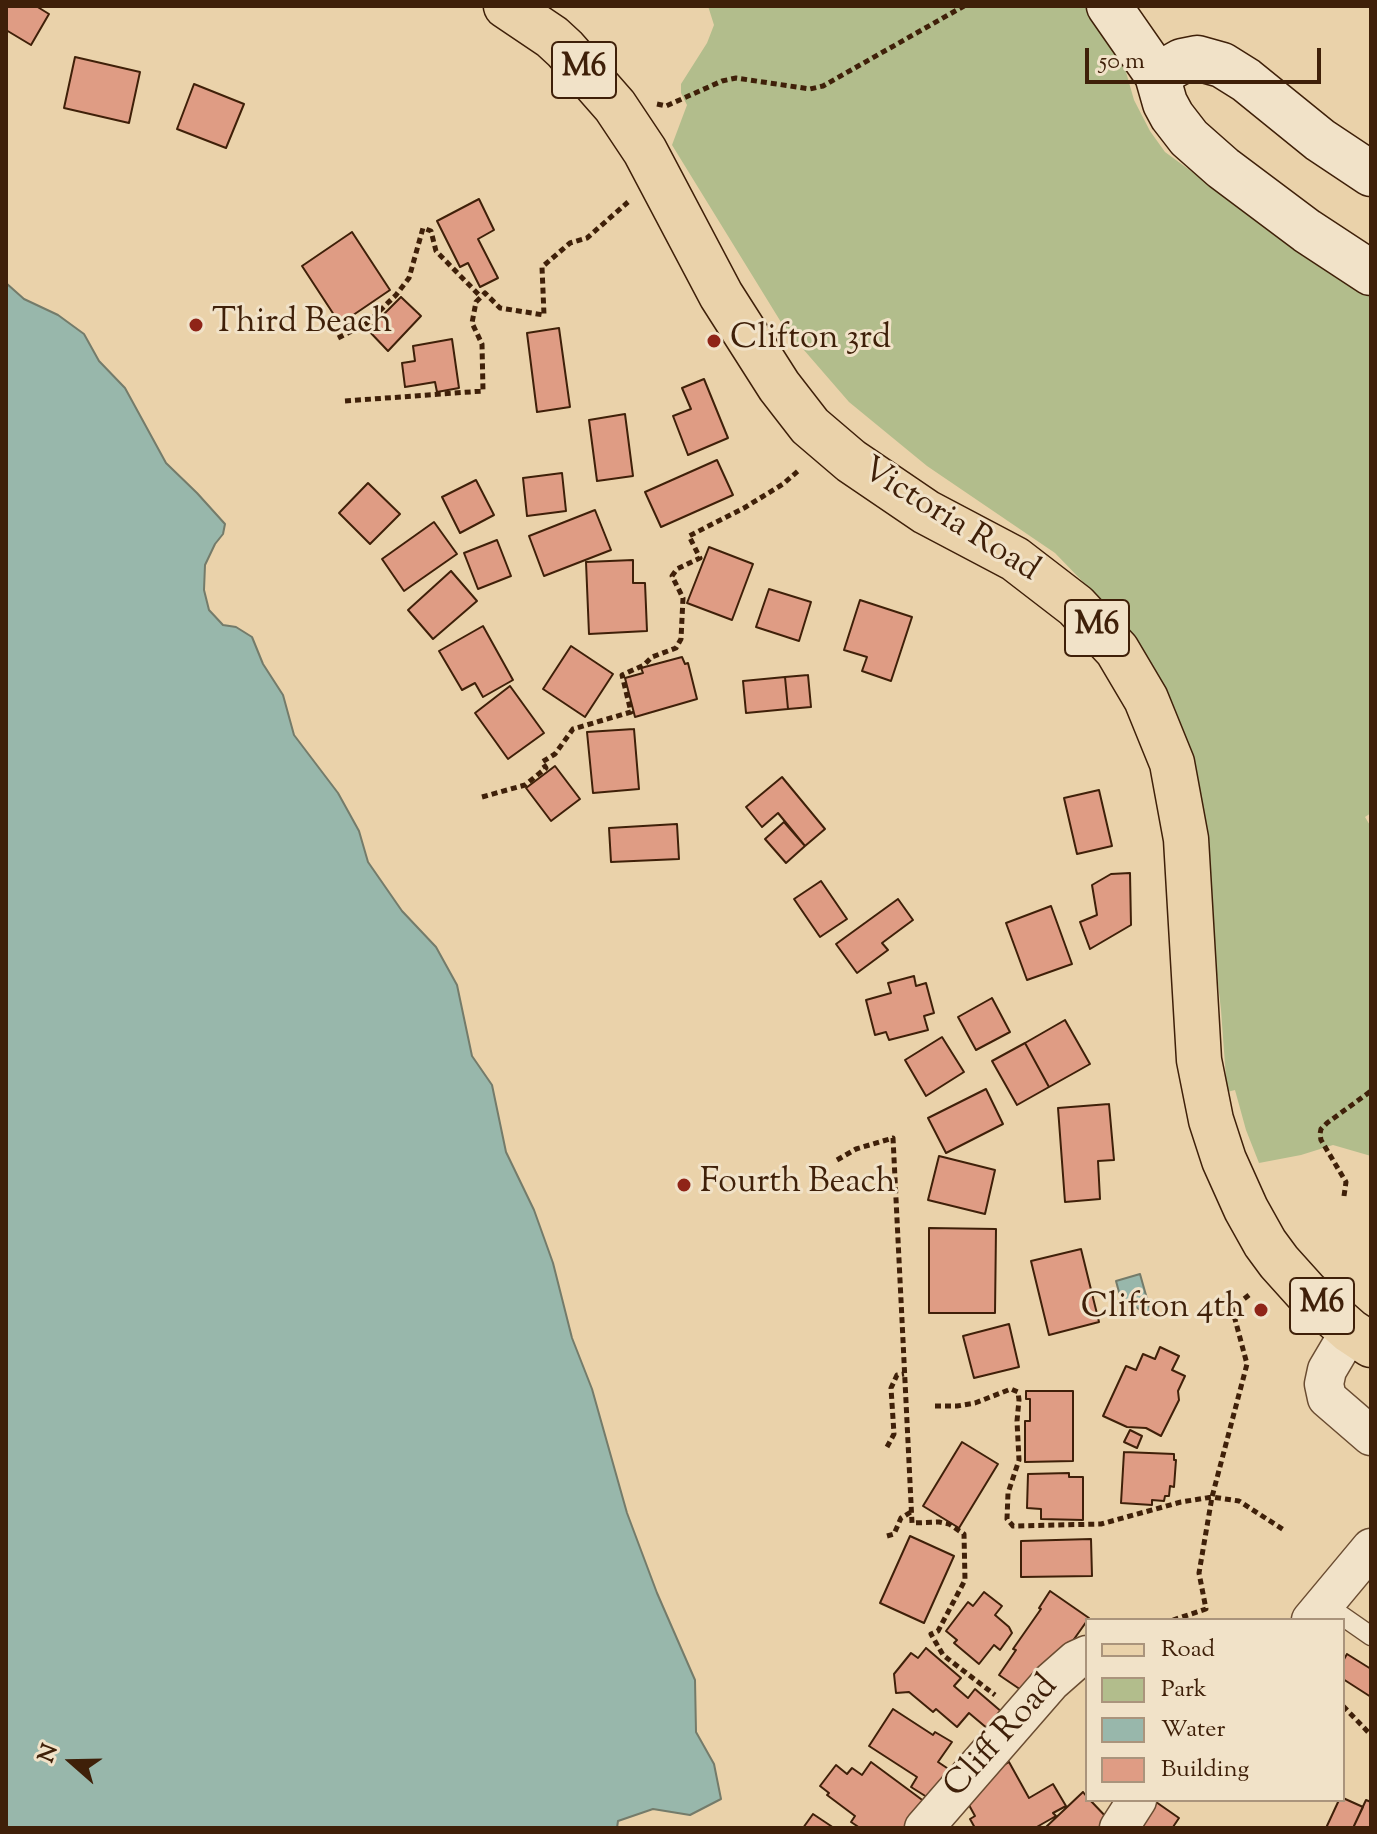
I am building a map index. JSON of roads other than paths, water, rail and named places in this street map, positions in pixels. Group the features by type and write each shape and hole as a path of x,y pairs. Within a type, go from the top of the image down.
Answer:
{"main road":[{"name":"Victoria Road","path":"506,6 552,37 615,106 645,151 721,295 779,386 810,426 851,461 926,512 1015,559 1076,606 1117,650 1146,699 1172,763 1186,839 1199,1060 1211,1120 1224,1160 1265,1243 1306,1292 1361,1338"},
{"path":"1109,6 1157,75 1165,103 1189,138 1223,168 1307,231 1371,273"},
{"path":"1157,75 1182,61 1197,58 1222,65 1246,80 1320,140 1371,174"}],"street":[{"path":"1361,1338 1327,1370 1324,1384 1327,1398 1371,1436"},
{"path":"1318,1612 1371,1548"},
{"name":"Cliff Road","path":"924,1828 1062,1671 1085,1656"},
{"path":"1119,1828 1136,1802"}],"lane":[{"path":"1345,1624 1371,1636"}],"water":[{"path":"6,283 24,299 58,315 84,334 99,361 125,388 166,463 225,524 223,534 205,565 204,590 209,610 223,625 236,627 252,637 263,664 283,695 294,735 338,793 359,831 368,862 402,911 436,947 457,985 472,1056 492,1085 506,1152 534,1210 553,1263 572,1338 592,1389 627,1513 695,1680 696,1732 714,1764 721,1799 690,1815 653,1809 618,1821 617,1828 6,1828"},
{"path":"1140,1274 1151,1313 1146,1314 1120,1296 1116,1281"}],"place":[{"name":"Third Beach","path":"196,325"},
{"name":"Clifton 3rd","path":"714,341"},
{"name":"Fourth Beach","path":"684,1185"},
{"name":"Clifton 4th","path":"1261,1310"}]}
